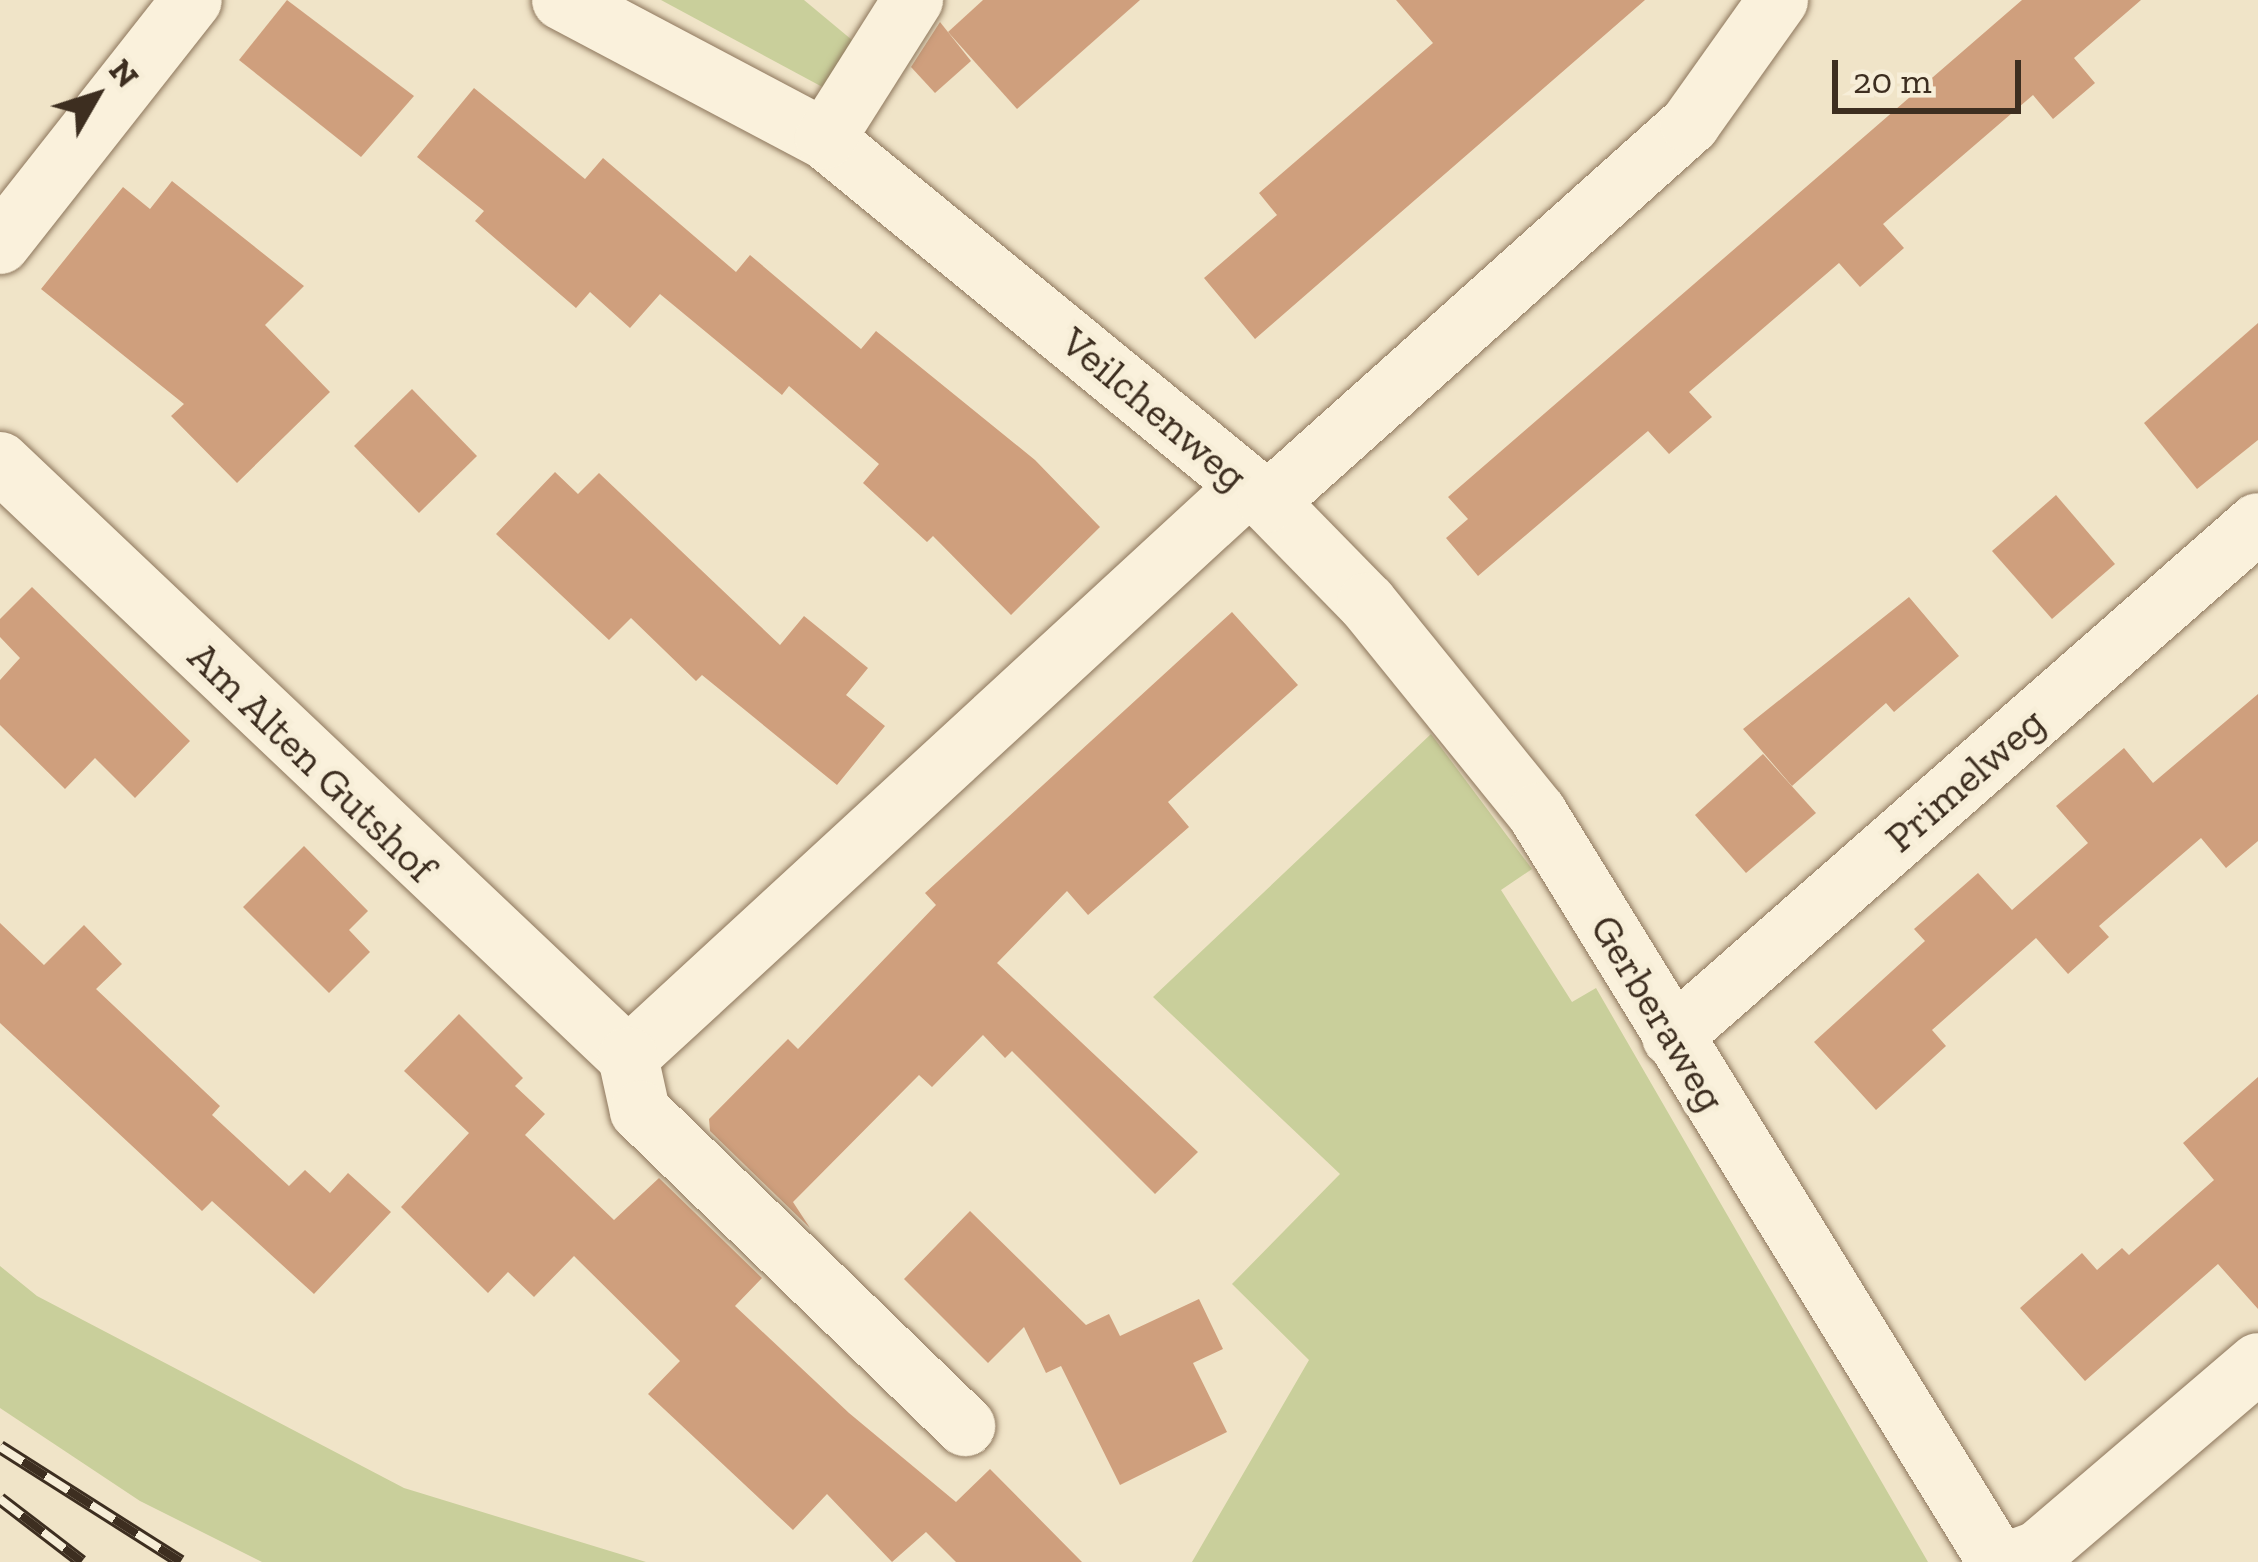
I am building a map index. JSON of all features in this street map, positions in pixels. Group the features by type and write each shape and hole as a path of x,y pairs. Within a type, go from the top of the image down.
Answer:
{"street":[{"path":"0,244 191,0"},
{"name":"Veilchenweg","path":"562,0 825,139 1257,494 1690,124 1778,0"},
{"path":"825,139 914,0"},
{"name":"Am Alten Gutshof","path":"0,462 628,1057"},
{"path":"965,1426 640,1111 628,1057 1257,494"},
{"name":"Gerberaweg","path":"1257,494 1381,620 1537,813 1998,1562"},
{"name":"Primelweg","path":"1672,1036 2258,524"},
{"path":"2008,1562 2038,1552 2258,1363"}],"green space":[{"path":"661,0 804,0 852,40 828,90"},
{"path":"1431,734 1532,869 1501,890 1572,1002 1596,988 1928,1562 1192,1562 1309,1360 1232,1284 1340,1174 1153,997"},
{"path":"0,1266 37,1296 404,1488 646,1562 262,1562 140,1501 0,1408"}],"building":[{"path":"287,0 414,96 361,157 239,60"},
{"path":"983,0 1140,0 1017,109 948,32"},
{"path":"1396,0 1645,0 1255,339 1204,278 1277,215 1259,193 1433,43"},
{"path":"2022,0 2141,0 2074,58 2095,83 2053,119 2033,95 1883,224 1904,248 1860,287 1839,263 1689,392 1712,417 1669,454 1648,431 1478,576 1446,538 1468,519 1448,497"},
{"path":"940,22 971,61 935,93 911,67"},
{"path":"474,88 585,179 603,158 736,272 750,255 861,349 876,331 1035,460 1100,527 1011,615 933,536 927,542 863,483 879,464 789,386 782,395 660,294 630,328 590,292 576,308 475,221 484,211 417,157"},
{"path":"172,181 304,286 265,325 330,392 237,483 171,416 184,404 41,289 123,187 150,209"},
{"path":"2258,323 2258,440 2197,489 2144,423"},
{"path":"412,389 477,456 419,513 354,446"},
{"path":"555,472 578,494 599,473 780,645 804,616 868,668 846,695 885,726 837,785 702,675 696,681 631,618 609,640 496,534"},
{"path":"2056,495 2115,564 2052,619 1992,551"},
{"path":"32,587 190,741 135,798 95,758 65,789 0,725 0,680 20,658 0,637 0,619"},
{"path":"1909,597 1959,656 1894,712 1886,703 1792,786 1743,729"},
{"path":"1232,612 1298,685 1168,802 1189,827 1088,915 1067,891 997,963 1198,1152 1155,1194 1012,1051 1005,1058 983,1035 932,1087 919,1075 793,1202 810,1228 710,1131 709,1119 788,1039 798,1049 936,905 925,893"},
{"path":"2258,694 2258,841 2226,868 2201,838 2099,926 2109,937 2068,974 2036,938 1932,1030 1946,1046 1876,1110 1814,1042 1925,941 1914,929 1978,873 2012,910 2088,843 2056,806 2124,748 2153,783"},
{"path":"1763,754 1816,813 1746,873 1695,815"},
{"path":"304,846 368,911 349,930 370,952 329,993 243,907"},
{"path":"0,923 44,965 84,925 122,964 96,989 220,1106 212,1115 289,1186 305,1170 330,1193 348,1173 391,1212 314,1294 212,1201 202,1211 0,1023"},
{"path":"459,1014 523,1078 515,1086 545,1114 525,1135 614,1220 659,1178 762,1278 735,1306 849,1413 956,1502 990,1469 1082,1562 956,1562 926,1532 892,1562 827,1494 793,1530 648,1394 680,1361 574,1256 534,1297 508,1272 488,1293 401,1207 469,1133 404,1071"},
{"path":"2258,1077 2258,1309 2218,1264 2085,1381 2020,1308 2082,1253 2097,1270 2122,1248 2129,1255 2214,1180 2183,1143"},
{"path":"970,1211 1086,1325 1109,1314 1120,1336 1199,1299 1223,1349 1193,1363 1227,1432 1120,1485 1061,1366 1046,1373 1024,1327 988,1363 904,1279"}],"railway":[{"path":"0,1447 181,1562"},
{"path":"0,1499 82,1562"}]}
